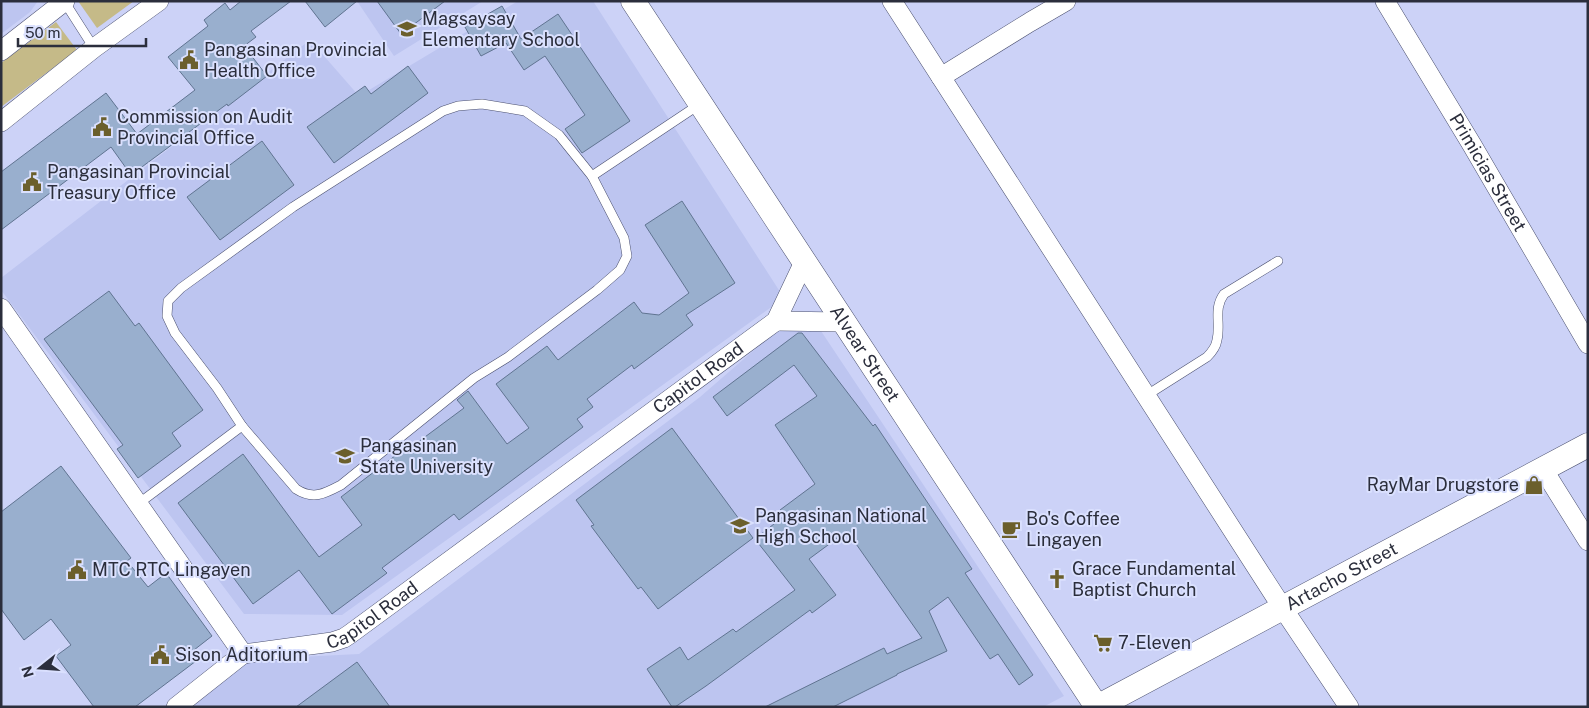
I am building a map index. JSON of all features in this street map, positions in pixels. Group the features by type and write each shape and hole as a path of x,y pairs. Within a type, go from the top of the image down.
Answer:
{"street":[{"path":"1,122 94,48 159,1"},
{"name":"Alvear Street","path":"633,1 1096,707"},
{"path":"892,1 1282,607 1349,707"},
{"path":"941,77 1066,1"},
{"name":"Primicias Street","path":"1385,1 1472,145 1588,344"},
{"path":"1,51 64,2"},
{"name":"Capitol Road","path":"243,654 332,642 344,638 776,321 804,262"},
{"path":"1,308 243,654 176,707"},
{"path":"776,321 843,322"},
{"name":"Artacho Street","path":"1096,707 1588,445"},
{"path":"1543,469 1588,541"}],"lane":[{"path":"64,2 94,48"},
{"path":"482,104 525,111 558,135 592,176 624,238 627,256 620,270 597,290 508,357 474,378 341,485 324,494 305,495 296,489 242,426 217,388 175,332 167,316 168,301 181,288 223,257 293,207 443,111 458,106 482,104"},
{"path":"592,176 700,104"},
{"path":"1147,395 1208,357 1218,340 1217,313 1219,301 1224,294 1278,261"},
{"path":"138,504 242,426"}],"shaded area":[{"path":"1,1 38,1 30,12 1,34"},
{"path":"78,1 134,1 97,28"},
{"name":"Magsaysay Elementary School","path":"357,1 483,1 394,56"},
{"name":"Pangasinan State University","path":"518,1 593,1 784,298 342,615 244,614 1,290 1,278 310,40 359,96"},
{"path":"56,22 77,50 1,107 1,63"},
{"name":"Pangasinan National High School","path":"784,324 821,331 1064,696 1043,707 182,707 241,660 359,654 700,397"}],"building":[{"path":"241,1 291,1 251,31 256,37 244,46 267,76 131,175 111,147 1,230 1,172 106,93 137,134 195,90 168,57 208,26 204,20 225,3 230,10"},
{"path":"305,1 357,1 325,27"},
{"path":"377,1 445,1 401,34"},
{"path":"502,6 521,39 558,14 630,121 582,153 565,129 585,115 545,56 524,70 506,43 481,56 465,27"},
{"path":"408,66 428,93 334,163 307,127 365,86 371,94"},
{"path":"262,141 294,185 220,240 187,197"},
{"path":"682,201 735,283 686,315 693,325 634,369 632,365 587,399 593,407 577,419 583,427 459,520 454,514 382,568 387,573 332,614 299,570 253,604 178,503 243,454 319,557 362,525 341,497 404,449 406,451 464,408 457,400 468,391 507,444 529,428 496,384 547,346 558,360 634,302 642,313 659,315 689,293 645,225"},
{"path":"109,291 135,326 139,323 203,410 172,433 181,446 138,478 117,449 123,445 44,339"},
{"path":"798,333 802,333 873,426 875,424 972,569 965,573 1033,675 1019,685 998,654 990,659 948,597 929,611 947,651 833,707 765,707 884,648 887,654 922,638 847,531 809,559 836,595 812,613 810,610 675,707 672,707 647,669 680,647 688,660 733,629 736,632 795,590 755,539 784,516 780,510 815,484 775,425 817,396 794,365 727,416 713,397"},
{"path":"672,428 753,538 658,609 641,587 638,589 591,526 594,525 576,500"},
{"path":"61,466 131,558 127,561 148,587 166,573 212,636 194,650 200,658 135,707 94,707 56,656 71,645 51,619 24,640 1,609 1,512"},
{"path":"357,662 390,707 296,707"}],"place":[{"name":"Magsaysay Elementary School","path":"407,29"},
{"name":"Pangasinan Provincial Health Office","path":"189,60"},
{"name":"Commission on Audit Provincial Office","path":"102,127"},
{"name":"Pangasinan Provincial Treasury Office","path":"32,182"},
{"name":"Pangasinan State University","path":"345,456"},
{"name":"RayMar Drugstore","path":"1534,485"},
{"name":"Pangasinan National High School","path":"740,526"},
{"name":"Bo's Coffee Lingayen","path":"1011,529"},
{"name":"MTC RTC Lingayen","path":"77,570"},
{"name":"Grace Fundamental Baptist Church","path":"1057,579"},
{"name":"7-Eleven","path":"1103,643"},
{"name":"Sison Aditorium","path":"160,655"}]}
